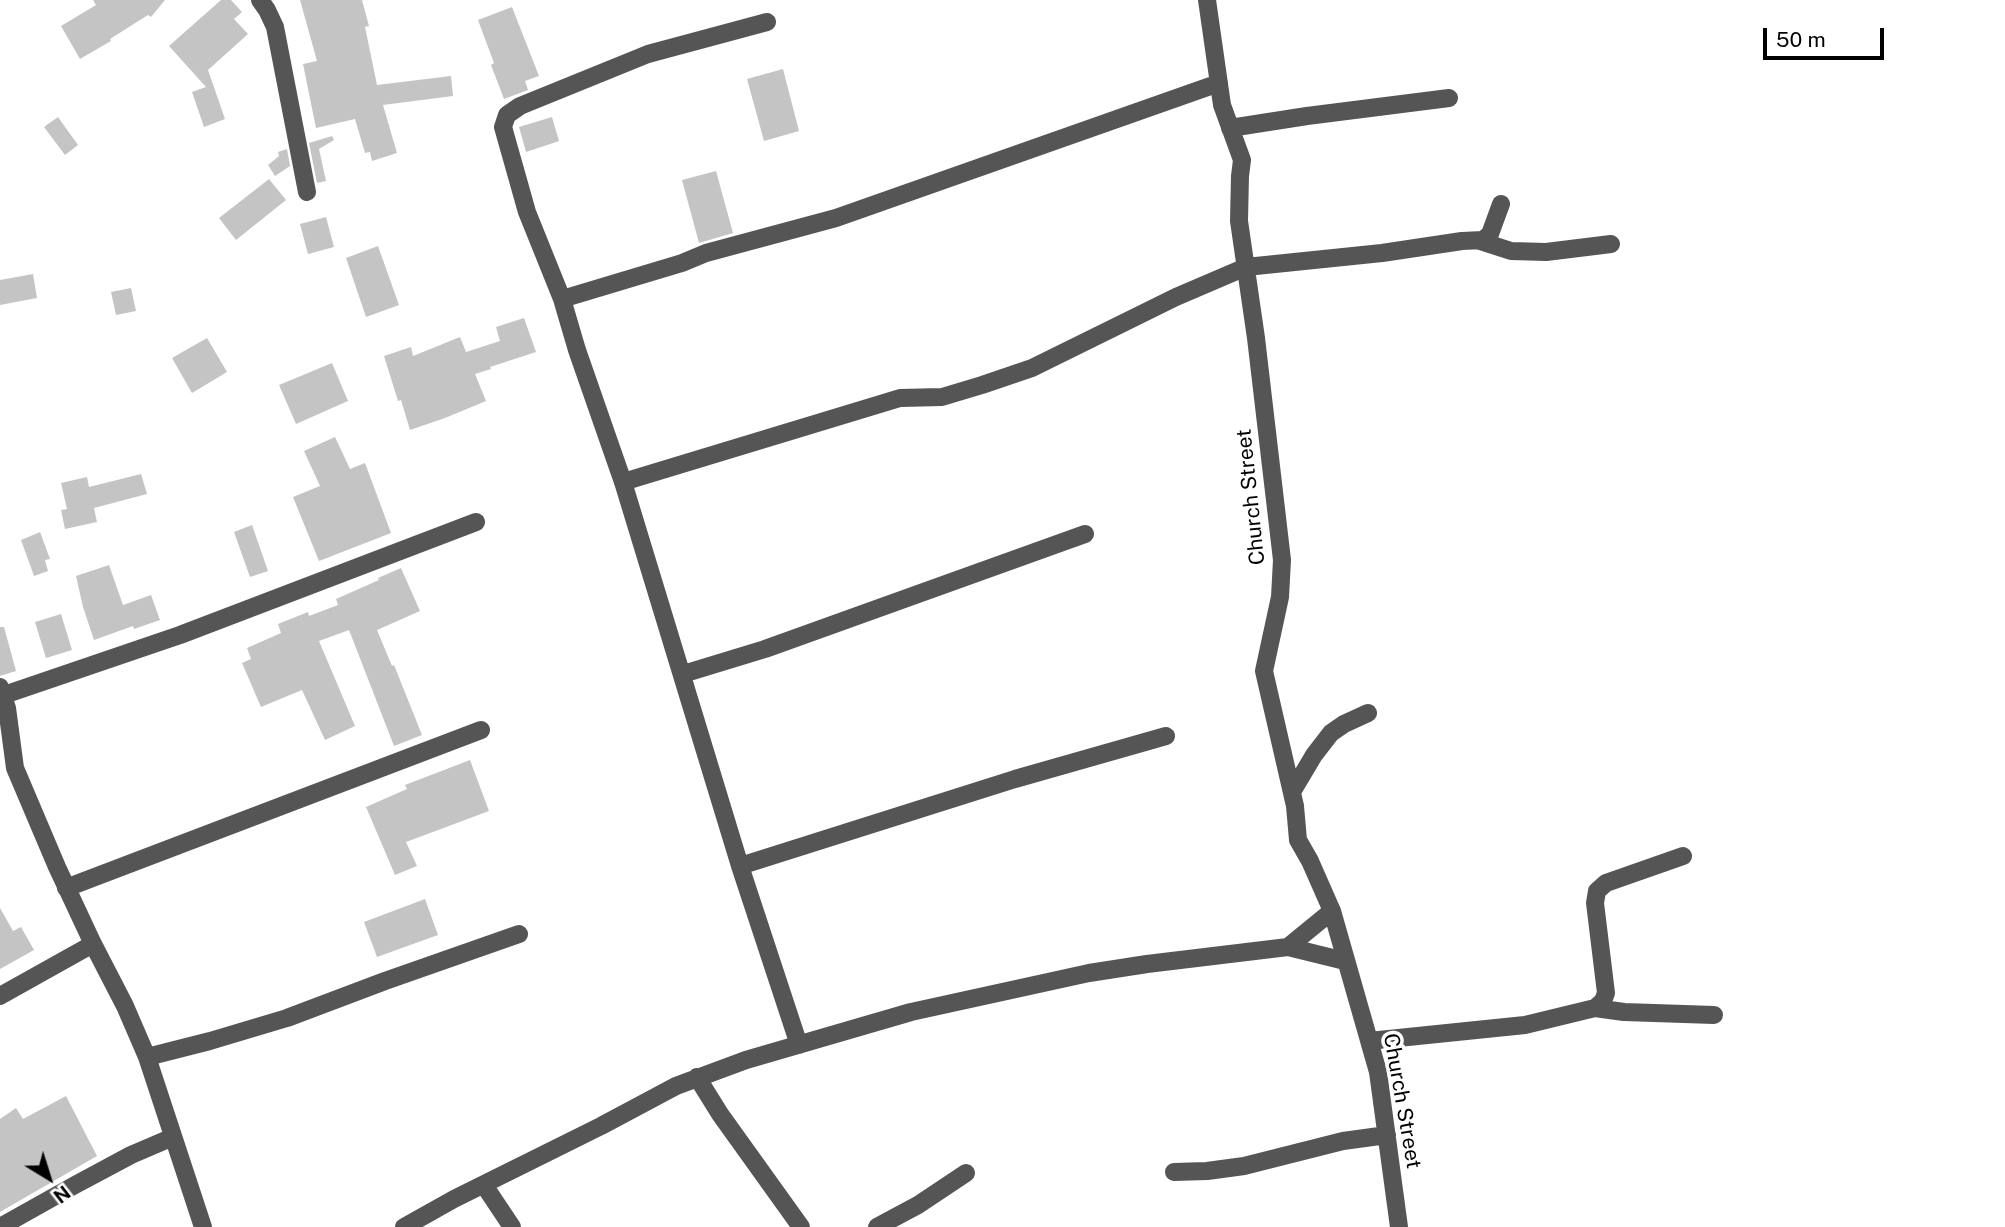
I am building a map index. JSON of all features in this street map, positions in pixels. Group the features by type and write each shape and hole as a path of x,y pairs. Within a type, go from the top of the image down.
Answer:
{"street":[{"path":"260,0 275,27 307,192"},
{"name":"Church Street","path":"1207,0 1222,105 1242,160 1238,220 1282,560 1280,597 1264,671 1295,806 1298,840 1332,911 1378,1072 1399,1227"},
{"path":"767,22 648,54 520,106 508,115 503,127 527,212 562,299 623,482 740,866 799,1045"},
{"path":"562,299 682,263 706,253 836,218 1219,83"},
{"path":"1230,128 1449,98"},
{"path":"1480,241 1486,239 1490,233 1501,204"},
{"path":"623,482 900,398 942,397 982,386 1032,368 1176,297 1246,267 1382,253 1462,241 1480,241 1511,251 1546,252 1611,244"},
{"path":"203,1227 146,1057 125,1006 7,771 7,708 2,691 180,635 476,522"},
{"path":"683,674 778,645 1085,534"},
{"path":"1292,792 1331,733 1368,713"},
{"path":"66,888 481,730"},
{"path":"740,866 1015,779 1166,736"},
{"path":"1595,1008 1603,1001 1606,993 1595,903 1597,891 1606,883 1683,856"},
{"path":"1288,947 1332,911"},
{"path":"146,1057 287,1018 519,934"},
{"path":"0,996 93,944"},
{"path":"404,1227 697,1077 911,1012 1089,974 1160,962 1288,947 1345,961"},
{"path":"1369,1041 1524,1025 1595,1008 1624,1012 1714,1015"},
{"path":"697,1077 800,1227"},
{"path":"1174,1172 1244,1166 1343,1141 1387,1135"},
{"path":"0,1227 131,1155 173,1137"},
{"path":"877,1227 918,1205 966,1173"},
{"path":"484,1185 512,1227"}],"building":[{"path":"93,0 165,0 151,17 148,15 80,59 61,26 96,5"},
{"path":"221,0 231,0 242,12 234,19 248,34 208,70 225,119 204,127 192,92 206,87 169,46"},
{"path":"300,0 362,0 369,26 365,27 377,85 451,76 453,96 383,105 397,153 372,161 370,152 365,153 355,119 316,128 303,64 317,61"},
{"path":"512,7 539,76 525,81 528,90 504,99 478,20"},
{"path":"783,69 799,131 764,141 747,79"},
{"path":"58,117 78,145 65,155 44,127"},
{"path":"552,117 559,141 526,152 519,127"},
{"path":"332,136 334,140 319,149 326,181 317,183 309,143"},
{"path":"287,149 290,166 275,176 268,165 279,156 278,152"},
{"path":"716,171 733,233 699,243 682,180"},
{"path":"269,179 286,200 236,240 219,218"},
{"path":"326,217 334,247 308,254 300,224"},
{"path":"378,246 399,305 366,317 346,258"},
{"path":"33,274 37,298 0,305 0,280"},
{"path":"131,288 136,311 116,315 111,292"},
{"path":"524,318 536,352 475,374 486,401 410,430 384,356 411,347 413,356 460,337 466,352 500,341 496,327"},
{"path":"207,338 227,372 192,393 172,358"},
{"path":"332,363 348,401 296,424 279,385"},
{"path":"335,437 350,469 365,463 391,533 319,561 293,497 320,486 304,451"},
{"path":"141,474 147,494 94,508 97,522 65,529 61,510 67,509 61,483 87,477 89,487"},
{"path":"252,525 268,571 250,577 234,532"},
{"path":"40,532 50,559 45,560 48,571 34,576 21,540"},
{"path":"109,565 123,605 151,595 160,620 94,640 76,576"},
{"path":"401,568 420,611 377,630 422,735 394,746 349,630 319,641 355,726 325,740 302,690 261,707 242,663 251,659 247,648 281,633 278,624 308,612 309,616 338,605 336,599"},
{"path":"61,614 72,650 46,658 35,622"},
{"path":"0,627 4,627 16,671 0,676"},
{"path":"470,760 489,811 406,842 417,866 395,875 366,807 407,789 405,785"},
{"path":"425,899 438,935 377,957 364,922"},
{"path":"0,908 13,931 21,927 34,950 0,969"},
{"path":"66,1096 97,1156 0,1212 0,1119 16,1108 23,1119"}]}
